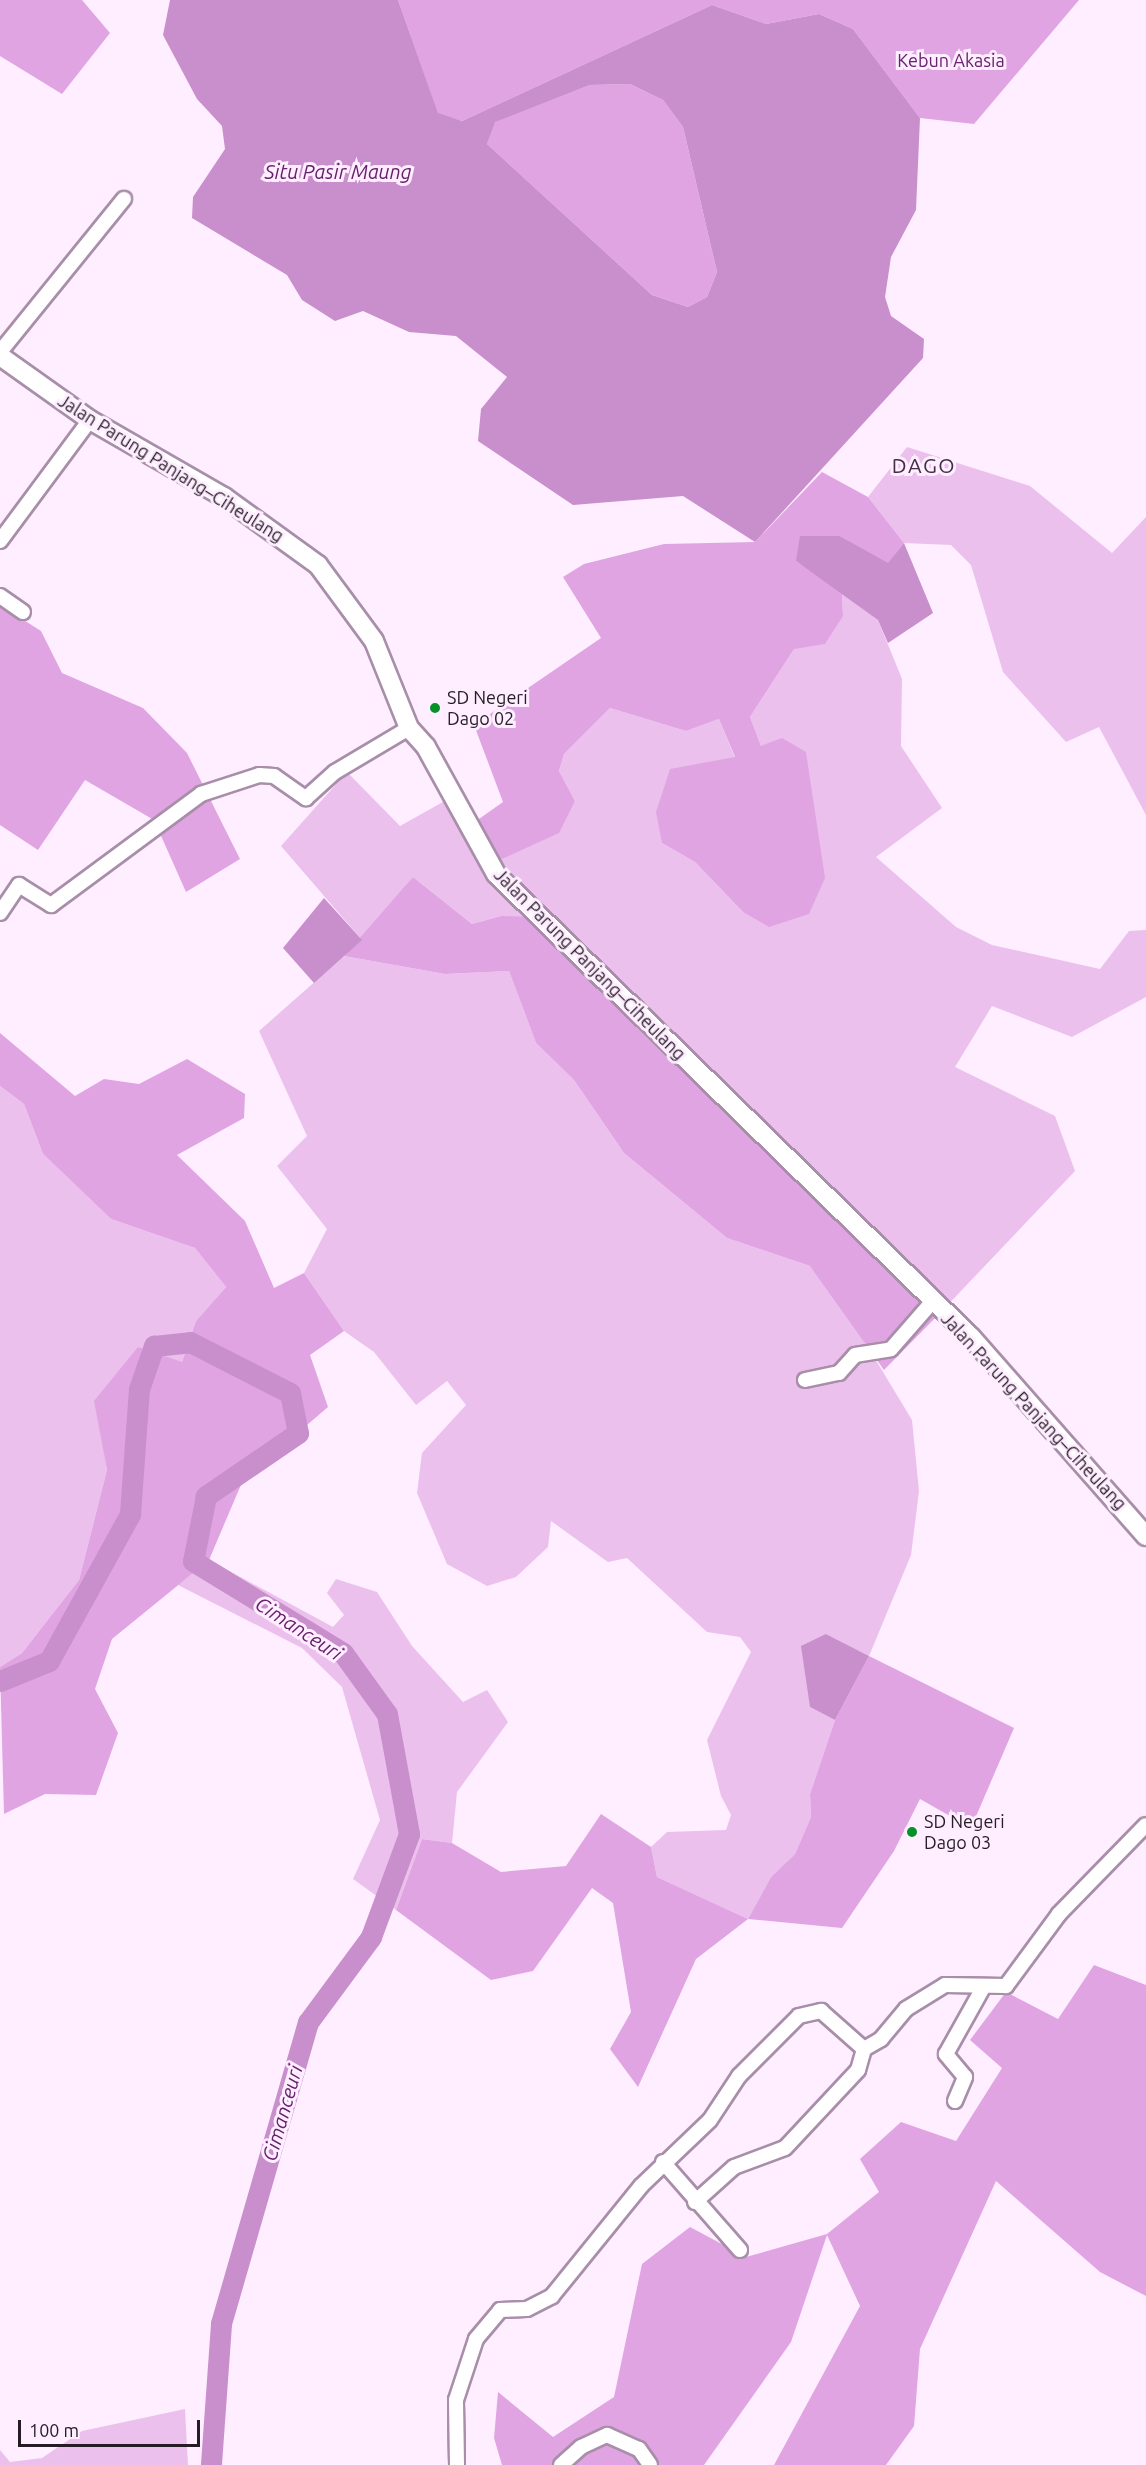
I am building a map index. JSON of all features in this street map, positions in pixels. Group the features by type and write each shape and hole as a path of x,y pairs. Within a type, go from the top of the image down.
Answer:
{"street":[{"path":"0,354 124,199"},
{"name":"Jalan Parung Panjang–Ciheulang","path":"0,354 90,420 224,497 318,565 375,641 410,728 426,747 496,874 932,1302 1083,1460 1146,1536"},
{"path":"0,541 90,420"},
{"path":"0,596 23,612"},
{"path":"0,913 20,885 51,905 201,794 258,775 274,776 306,798 335,772 410,728"},
{"path":"805,1380 839,1373 855,1355 891,1349 932,1302"},
{"path":"695,2202 734,2167 785,2148 858,2070 864,2049 933,1992 945,1985 1006,1986 1059,1914 1146,1825"},
{"path":"955,2101 965,2077 946,2054 984,1986"},
{"path":"457,2465 456,2400 476,2339 500,2310 527,2309 552,2296 663,2162 710,2120 739,2076 808,2010 829,2016 864,2049"},
{"path":"663,2162 695,2202 740,2250"},
{"path":"561,2465 581,2446 607,2435 639,2449 650,2465"}],"shaded area":[{"path":"907,447 1030,486 1112,553 1146,517 1146,815 1099,727 1066,742 1003,672 971,565 951,545 904,543 868,497"},
{"path":"842,591 878,620 902,679 901,746 942,808 876,857 956,927 992,945 1100,969 1129,931 1146,930 1146,997 1072,1037 992,1006 955,1067 1055,1116 1075,1171 941,1312 501,916 472,924 413,877 362,940 281,846 347,772 400,826 450,798 493,862 575,801 559,771 564,754 610,708 686,731 719,719 735,758 662,843 695,862 743,912 811,808 806,753 761,746 750,717 794,649 843,616"},
{"path":"344,956 445,974 509,971 536,1043 574,1080 624,1153 727,1238 810,1266 842,1304 912,1420 919,1491 911,1555 869,1656 826,1634 810,1707 835,1720 810,1794 811,1817 795,1854 771,1877 748,1919 657,1877 651,1847 667,1832 726,1830 731,1815 721,1796 707,1740 751,1652 740,1637 707,1632 627,1558 608,1562 551,1521 548,1547 516,1577 487,1586 447,1564 417,1493 422,1453 466,1405 447,1381 416,1405 374,1352 344,1331 304,1273 327,1229 277,1166 307,1136 259,1031"},
{"path":"0,1086 24,1104 43,1154 111,1219 195,1248 226,1287 196,1321 182,1362 95,1401 107,1470 79,1580 22,1653 0,1667"},
{"path":"209,1560 333,1627 344,1615 327,1593 336,1579 377,1592 412,1646 463,1702 487,1690 508,1722 457,1792 452,1843 422,1839 396,1910 353,1879 380,1820 342,1687 302,1648 178,1585"},
{"path":"185,2409 188,2465 0,2465 0,2450 10,2462 42,2458 82,2431"}],"green space":[{"path":"0,0 82,0 110,33 62,94 0,56"},
{"name":"Kebun Akasia","path":"398,0 1079,0 974,124 920,118 853,29 819,14 766,24 712,5 462,121 438,114"},
{"path":"630,84 663,100 683,127 717,272 707,297 688,307 652,295 487,144 494,122 590,85"},
{"path":"822,472 868,497 904,543 888,564 840,536 796,561 842,591 843,616 825,644 794,649 750,717 761,746 782,738 806,752 825,878 809,914 769,927 743,912 695,862 662,843 656,812 670,769 735,757 719,719 686,731 610,708 564,754 559,771 575,801 559,833 493,863 469,826 503,802 474,725 601,638 563,577 584,564 664,544 755,542"},
{"path":"0,605 41,631 62,673 143,708 187,753 240,859 186,892 154,820 85,780 38,850 0,825"},
{"path":"413,877 472,924 501,916 542,917 941,1312 884,1370 810,1266 727,1238 624,1153 574,1080 536,1043 509,971 445,974 344,956"},
{"path":"0,1033 75,1096 104,1079 139,1084 187,1059 245,1094 244,1118 177,1155 245,1221 274,1288 304,1273 344,1331 310,1355 328,1407 243,1480 209,1560 112,1639 95,1689 118,1733 96,1795 45,1794 4,1814 0,1667 22,1653 79,1580 107,1470 94,1401 138,1347 182,1362 196,1321 226,1287 195,1248 111,1219 43,1154 24,1104 0,1086"},
{"path":"869,1656 1014,1728 971,1828 920,1799 894,1851 842,1928 748,1919 771,1877 795,1854 811,1817 810,1794 835,1720"},
{"path":"601,1814 651,1847 657,1877 748,1919 696,1959 638,2087 610,2049 631,2012 613,1903 592,1888 533,1971 491,1980 396,1910 422,1839 452,1843 501,1872 566,1866"},
{"path":"1094,1965 1146,1985 1146,2296 1100,2272 996,2181 920,2349 914,2426 886,2465 774,2465 860,2306 827,2235 791,2342 704,2465 502,2465 494,2438 498,2392 553,2437 614,2397 642,2264 690,2227 746,2257 827,2234 879,2192 860,2159 901,2122 956,2141 1002,2068 970,2040 1006,1992 1058,2019"}],"water":[{"name":"Situ Pasir Maung","path":"170,0 398,0 438,113 462,121 712,5 766,24 819,14 853,29 920,118 916,210 891,257 885,297 891,316 924,339 923,358 755,542 683,496 573,505 478,441 481,409 507,377 456,336 409,332 363,311 335,321 302,300 287,275 192,218 193,197 225,149 222,126 197,99 163,35","holes":["630,84 663,100 683,127 717,272 707,297 688,307 652,295 487,144 495,122 590,85"]},
{"path":"800,536 840,536 888,563 904,543 933,613 888,643 878,620 796,561"},
{"path":"324,898 362,940 314,983 283,948"},
{"path":"826,1634 869,1656 835,1720 810,1707 801,1646"}],"waterway":[{"name":"Cimanceuri","path":"0,1681 49,1661 130,1514 139,1389 154,1346 190,1342 290,1393 298,1433 206,1496 193,1561 343,1653 387,1714 409,1834 371,1937 308,2022 221,2324 211,2465"}],"place":[{"name":"SD Negeri Dago 02","path":"435,708"},
{"name":"SD Negeri Dago 03","path":"912,1832"}],"district":[{"name":"DAGO","path":"924,465"}]}
